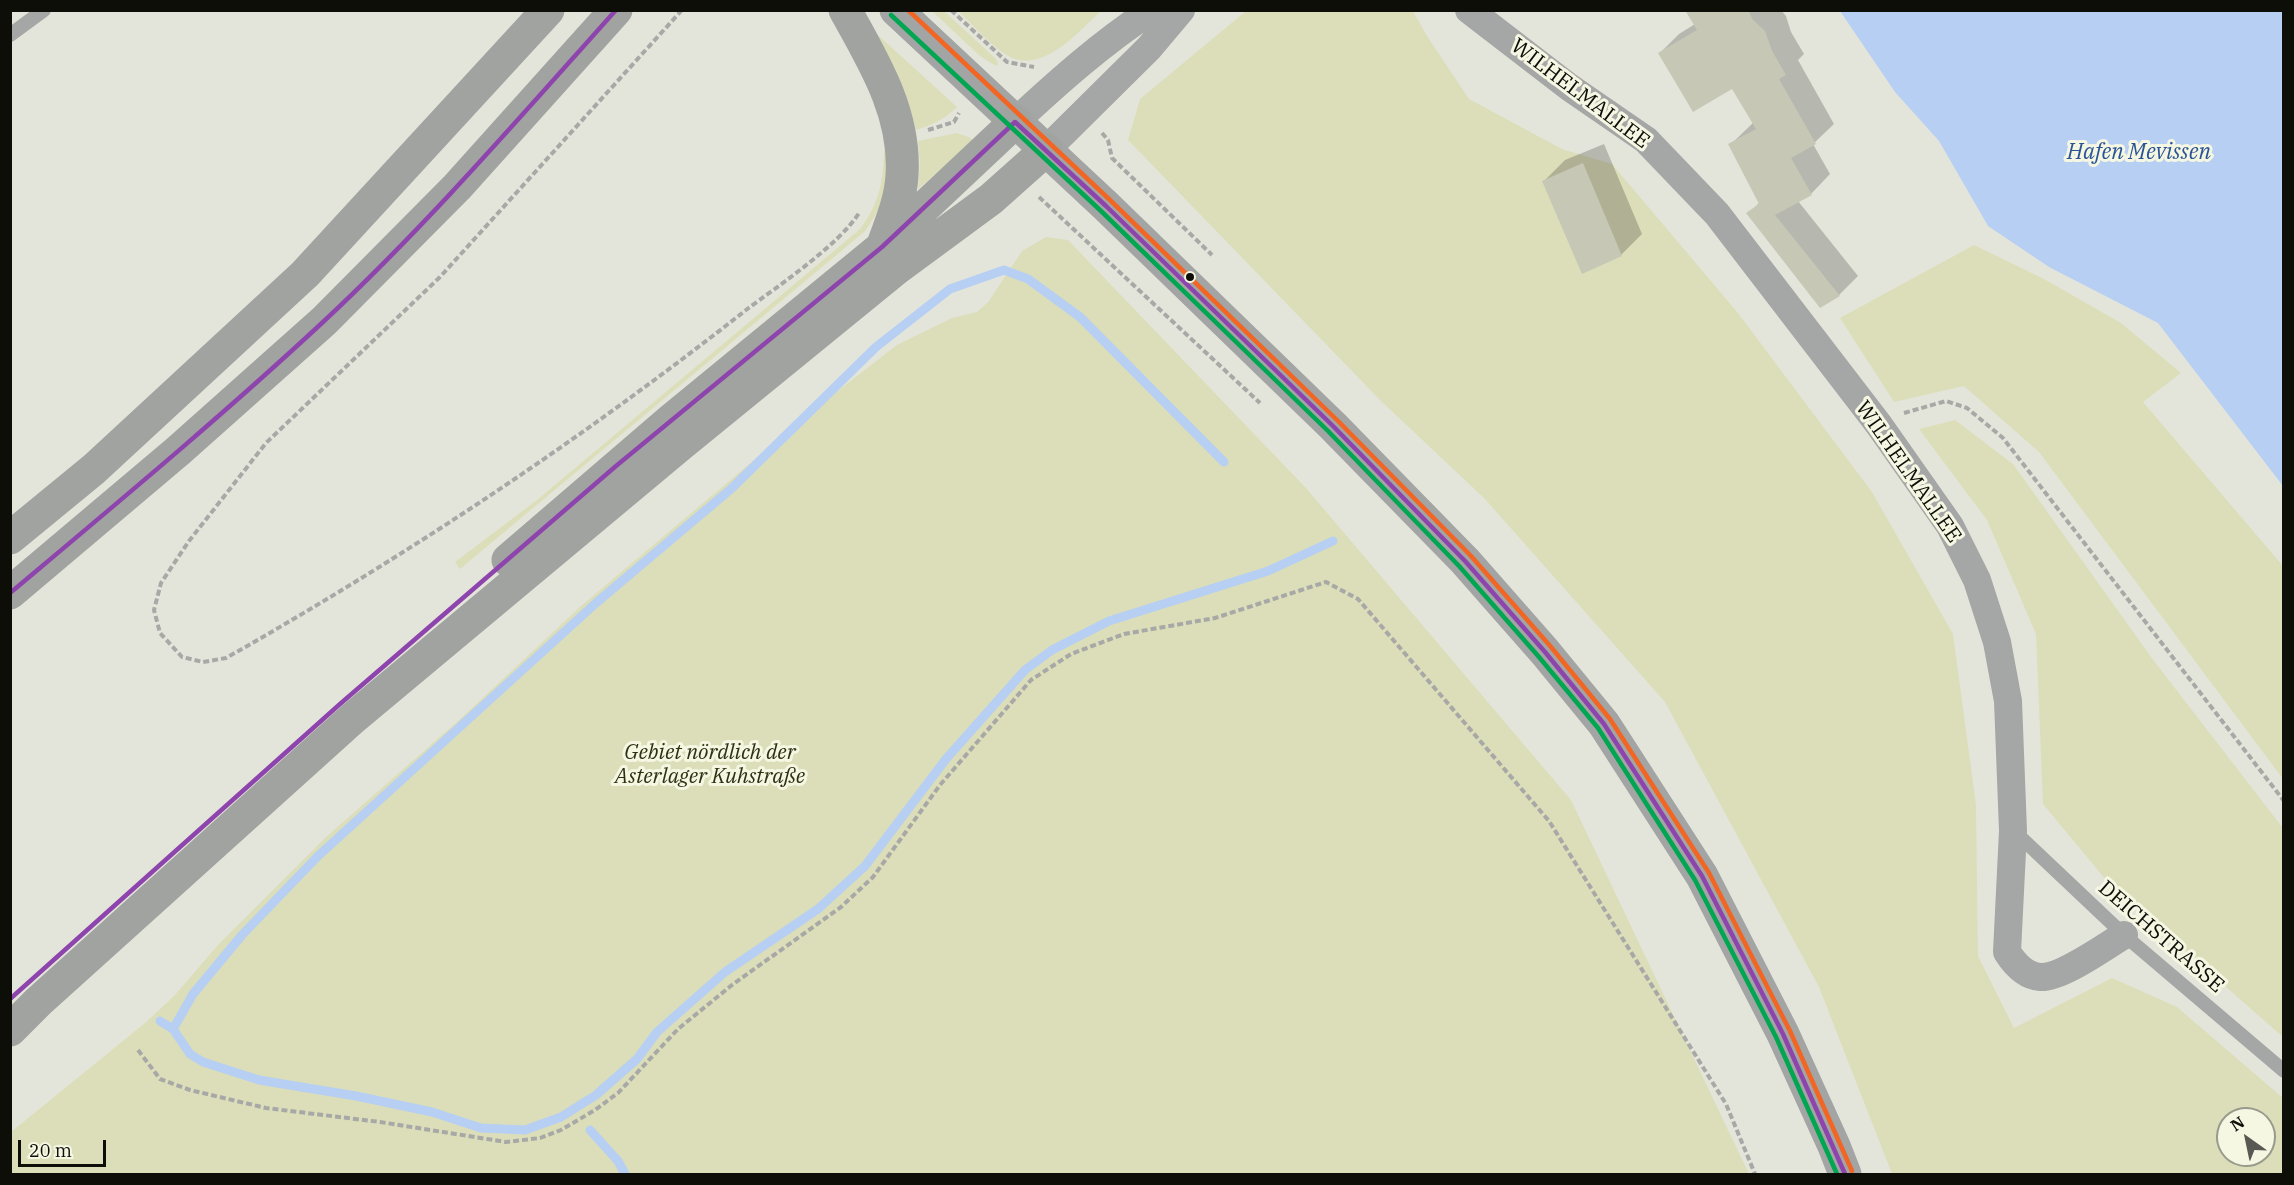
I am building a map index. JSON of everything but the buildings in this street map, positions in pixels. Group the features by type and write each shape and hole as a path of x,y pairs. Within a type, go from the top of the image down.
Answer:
{"highway":[{"path":"10,538 94,470 305,274 548,10"},
{"path":"10,593 178,451 341,304 457,187 616,10"},
{"path":"845,10 891,98 901,138 902,176 897,206 882,247"},
{"path":"10,999 394,658 640,446 882,247 1015,122"},
{"path":"10,1030 38,1002 353,718 680,445 896,268 1017,176 1046,150"},
{"path":"10,587 178,451"}],"main road":[{"path":"896,10 1106,206 1333,426 1432,527 1545,652 1604,724 1702,876 1783,1034 1845,1174"}],"street":[{"path":"1015,122 1082,63 1152,10"},
{"path":"1046,150 1149,48 1181,10"},
{"name":"WILHELMALLEE","path":"1469,10 1569,87 1646,140 1717,214 1879,425 1950,526 1977,580 1997,642 2008,702 2013,831 2007,952 2017,966 2040,977 2061,973 2124,935"}],"lane":[{"path":"10,35 44,10"},
{"name":"DEICHSTRASSE","path":"2013,831 2124,935 2283,1071"}],"path":[{"path":"682,10 440,277 266,443 189,541 161,584 154,610 160,633 182,657 203,662 226,658 421,541 562,447 724,328 826,247 854,222 865,204"},
{"path":"951,10 1007,62"},
{"path":"1082,114 1108,140 1112,158 1212,255"},
{"path":"901,138 954,122"},
{"path":"1017,176 1261,403"},
{"path":"1879,425 1909,411 1946,401 1967,408 2003,438 2283,801"},
{"path":"138,1050 160,1079 190,1090 266,1108 380,1122 506,1142 540,1138 561,1130 596,1110 618,1093 678,1029 732,985 841,908 873,877 940,785 1031,680 1071,654 1124,634 1215,618 1326,582 1358,599 1550,821 1726,1104 1755,1174"}],"green space":[{"path":"932,11 944,11 996,59 998,64 996,66 980,56"},
{"path":"958,11 1101,11 1062,46 1051,53 1027,61 1015,59 1000,51"},
{"path":"1246,11 1413,11 1469,99 1562,149 1612,164 1738,313 1872,492 1953,634 1976,805 1978,956 2014,1028 2112,978 2177,1007 2283,1098 2283,1174 1892,1174 1819,987 1665,702 1484,498 1381,401 1128,140 1140,99"},
{"path":"878,35 957,107 938,121 916,130 904,92"},
{"path":"957,133 974,141 918,189 920,163 918,141"},
{"path":"887,146 888,180 881,203 864,232 460,569 455,562 537,500 860,229 876,201 883,171 884,149"},
{"name":"Gebiet nördlich der Asterlager Kuhstraße","path":"1046,237 1068,240 1306,488 1571,800 1749,1174 11,1174 11,1132 145,1023 174,996 218,945 325,838 459,720 581,606 818,406 897,345 952,318 977,312 989,301 1022,251"},
{"path":"1974,245 2044,279 2121,323 2181,373 2143,402 2283,566 2283,779 2039,452 1964,386 1894,402 1840,318"},
{"path":"1955,420 2013,464 2154,661 2283,828 2283,1037 2111,886 2043,804 2036,634 1987,520 1919,429"}],"water":[{"name":"Hafen Mevissen","path":"1840,11 2283,11 2283,486 2158,323 2049,267 1988,226 1939,141 1895,92"}],"waterway":[{"path":"173,1029 193,994 242,935 318,856 596,603 732,488 876,347 950,289 1004,270 1028,279 1080,317 1224,462"},
{"path":"160,1021 173,1029 190,1054 203,1062 259,1080 356,1096 432,1112 481,1128 525,1130 561,1117 596,1095 637,1059 657,1032 725,972 818,909 865,866 946,759 1025,670 1052,650 1109,621 1268,571 1333,541"},
{"path":"590,1130 618,1161 625,1174"}],"transit line":[{"path":"10,593 208,426 362,285 473,169 616,10"},
{"path":"908,10 1111,201 1338,421 1471,556 1551,647 1610,719 1709,873 1790,1031 1852,1171"},
{"path":"891,15 1101,211 1328,431 1459,566 1598,728 1695,880 1776,1037 1837,1174"},
{"path":"10,999 340,704 616,466 882,247 1015,122 1106,206 1333,426 1465,561 1545,652 1604,724 1702,876 1783,1034 1845,1174"}]}
